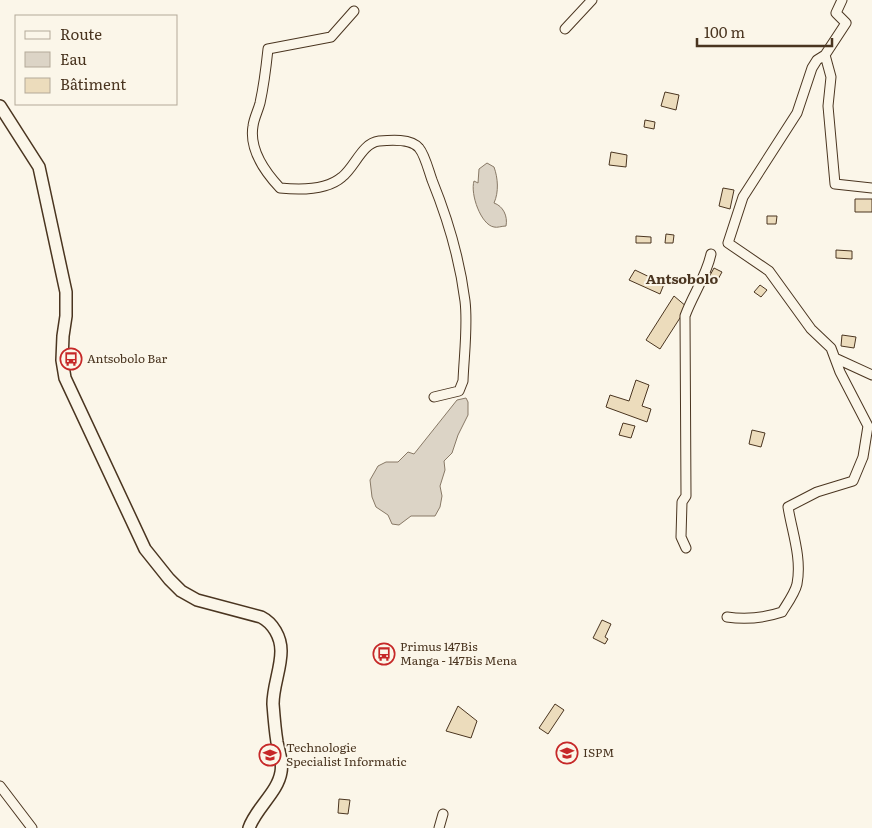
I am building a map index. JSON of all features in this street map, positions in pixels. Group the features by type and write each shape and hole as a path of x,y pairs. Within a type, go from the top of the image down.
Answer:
{"street":[{"path":"565,29 592,0"},
{"path":"727,617 743,619 766,617 782,612 797,586 799,555 788,507 817,492 853,482 863,457 868,426 840,372 832,348 811,329 769,271 728,244 744,197 797,113 812,68 817,60 825,55 846,23 836,13 842,0"},
{"path":"354,11 331,37 268,49 259,106 252,126 253,141 256,155 274,182 280,188 292,189 330,184 342,178 354,165 364,148 378,141 410,142 419,148 450,229 465,302 463,380 459,391 434,397"},
{"path":"825,55 831,77 828,106 835,184 872,188"},
{"path":"0,106 39,166 66,292 62,360 68,387 144,549 169,579 182,591 197,600 261,617 274,627 281,651 273,702 281,772 278,783 249,828"},
{"path":"686,548 681,537 682,502 686,496 685,316 691,298 708,268 711,254"},
{"path":"835,358 872,375"},
{"path":"0,786 32,828"},
{"path":"439,828 443,814"}],"water":[{"path":"487,163 494,167 497,190 494,203 500,206 504,212 506,226 495,227 489,225 481,215 475,201 474,181 478,183 479,169"},
{"path":"466,398 468,402 468,415 452,453 444,461 445,470 440,486 442,496 440,507 435,516 411,516 399,525 392,524 388,515 376,507 372,497 370,480 378,466 386,462 398,462 408,452 414,454 457,400"}],"building":[{"path":"665,92 679,95 676,110 661,106"},
{"path":"645,120 655,122 654,129 644,127"},
{"path":"611,152 627,155 626,167 609,165"},
{"path":"723,188 734,190 730,209 719,206"},
{"path":"855,199 872,199 872,212 855,212"},
{"path":"767,216 777,216 776,224 767,224"},
{"path":"666,234 674,235 673,243 665,243"},
{"path":"636,236 651,237 651,243 636,243"},
{"path":"836,250 852,251 852,259 836,258"},
{"path":"714,268 722,272 716,283 708,279"},
{"path":"635,270 664,284 660,294 629,280"},
{"path":"760,285 767,290 761,297 754,292"},
{"path":"674,296 687,307 660,349 646,340"},
{"path":"842,335 856,337 854,348 841,346"},
{"path":"636,380 649,385 642,406 651,409 647,422 606,407 610,395 629,401"},
{"path":"623,423 635,426 631,438 619,435"},
{"path":"752,430 765,433 761,447 749,444"},
{"path":"602,620 611,624 605,637 608,639 605,644 593,638"},
{"path":"555,704 564,710 548,734 539,728"},
{"path":"458,706 477,721 471,738 446,731"},
{"path":"339,799 350,800 348,814 338,813"}],"place":[{"name":"Antsobolo Bar","path":"71,359"},
{"name":"Primus 147Bis Manga - 147Bis Mena","path":"384,654"},
{"name":"ISPM","path":"567,753"},
{"name":"Technologie Specialist Informatic","path":"270,755"}],"district":[{"name":"Antsobolo","path":"682,279"}]}
